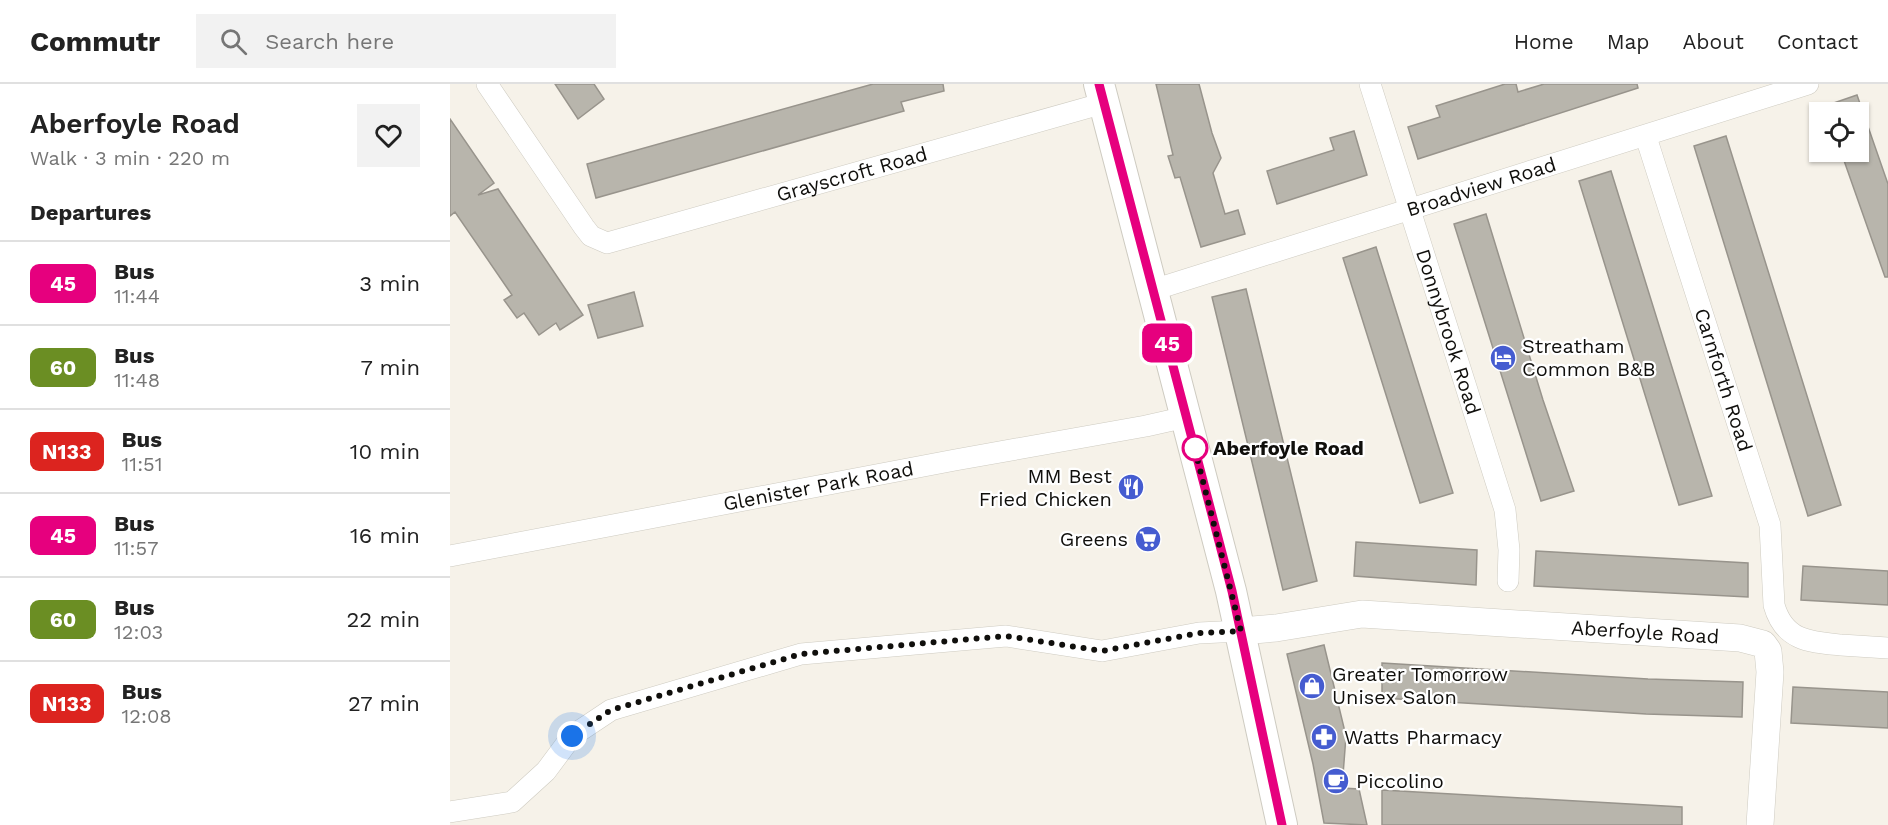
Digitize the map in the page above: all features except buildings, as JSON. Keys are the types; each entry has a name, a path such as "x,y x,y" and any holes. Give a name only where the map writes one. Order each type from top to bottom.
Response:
{"main road":[{"path":"1102,93 1241,631 1282,825"}],"street":[{"name":"Grayscroft Road","path":"487,84 584,227 599,241 607,243 617,242 1102,93"},
{"name":"Donnybrook Road","path":"1370,84 1505,510 1509,550 1508,581"},
{"name":"Broadview Road","path":"1153,290 1808,84"},
{"name":"Carnforth Road","path":"1646,136 1770,525 1774,605 1778,617 1784,626 1809,642 1888,648"},
{"name":"Glenister Park Road","path":"450,556 1186,417"},
{"name":"Aberfoyle Road","path":"1241,631 1276,628 1362,614 1740,638 1763,644 1768,651 1770,672 1760,825"},
{"path":"450,812 512,802 546,771 572,736 611,710 801,654 1006,636 1102,651 1199,633 1241,631"}],"bus line":[{"name":"45","path":"1099,84 1232,591 1282,825"}],"place":[{"name":"Streatham Common B&B","path":"1503,358"},
{"name":"Aberfoyle Road","path":"1195,448"},
{"name":"MM Best Fried Chicken","path":"1131,487"},
{"name":"Greens","path":"1148,539"},
{"name":"Greater Tomorrow Unisex Salon","path":"1312,686"},
{"name":"Watts Pharmacy","path":"1324,737"},
{"name":"Piccolino","path":"1336,781"}],"route":[{"path":"572,736 611,710 801,654 1006,636 1045,644 1102,651 1199,633 1241,631 1192,438 1195,448"}]}
